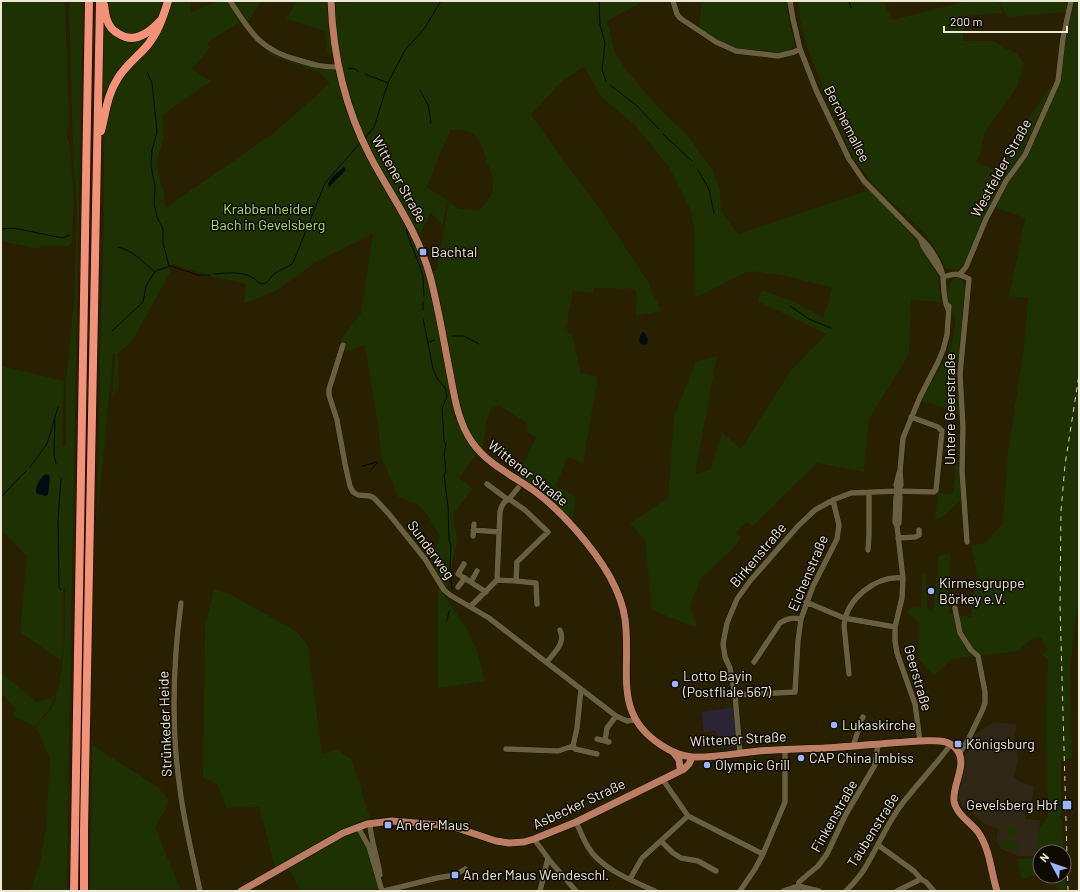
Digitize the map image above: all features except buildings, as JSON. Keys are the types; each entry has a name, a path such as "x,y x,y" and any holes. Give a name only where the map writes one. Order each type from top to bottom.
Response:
{"highway":[{"path":"74,891 89,1"},
{"path":"84,891 100,1"},
{"path":"104,1 107,22 115,32 126,38 141,36 162,19"},
{"path":"97,147 104,111 113,86 124,70 157,32 168,1"}],"main road":[{"name":"Wittener Straße","path":"331,1 333,35 338,67 344,91 361,137 371,158 403,210 423,252 436,300 455,397 466,433 486,458 539,495 564,517 610,577 618,593 626,628 628,705 641,729 651,738 673,752 689,756 938,740 951,744"},
{"path":"951,744 955,747 959,754 961,763 954,801 960,812 981,837 986,848 997,891"},
{"path":"673,752 679,760 680,770"},
{"path":"680,770 689,756"},
{"name":"Asbecker Straße","path":"241,891 254,887 343,833 370,823 392,821 451,826 496,841 524,842 576,822 664,780 680,770"}],"street":[{"path":"230,1 253,35 266,47 287,58 312,65 321,67 338,67"},
{"path":"673,1 677,14 680,18 725,47 736,51 778,56 794,52 800,48"},
{"name":"Berchemallee","path":"790,1 792,19 800,48 816,90 849,159 864,181 920,238 923,246 943,277"},
{"name":"Westfelder Straße","path":"960,274 966,267 986,219 1006,181 1025,155 1058,81 1063,38 1071,1"},
{"path":"943,277 952,274 960,274"},
{"name":"Untere Geerstraße","path":"960,274 968,279 960,374 963,427 962,471 967,542"},
{"name":"Geerstraße","path":"920,741 915,704 895,646 896,628 902,598 903,578 897,526 899,523 900,497 898,491 901,485 900,471 903,438 920,397 938,362 947,335 947,288 943,277"},
{"name":"Sunderweg","path":"343,345 329,389 329,394 335,409 350,486 353,492 358,496 370,496 374,498 412,543 444,590 450,595 489,618 616,716 627,721 635,720"},
{"name":"Birkenstraße","path":"740,753 735,695 730,668 725,657 723,644 727,623 737,599 750,581 798,526 815,510 833,500 851,493 898,491 932,493 936,490 942,431 938,427 911,418"},
{"path":"487,484 525,510 548,532 517,562 516,581"},
{"path":"471,606 497,580 500,512 508,499 518,488"},
{"path":"868,550 869,492"},
{"name":"Eichenstraße","path":"735,695 795,692 801,619 813,586 837,538 839,525 833,500"},
{"path":"474,524 473,533 499,532"},
{"path":"898,538 916,536 919,534 919,530"},
{"path":"464,564 458,574 486,592"},
{"path":"471,582 477,571"},
{"path":"458,587 465,578"},
{"path":"849,674 844,637 844,618 854,600 870,587 886,579 903,578"},
{"path":"497,580 536,583 536,604"},
{"path":"806,602 844,618 896,628"},
{"name":"Strünkeder Heide","path":"181,603 176,644 174,724 176,755 180,790 200,891"},
{"path":"954,608 960,633 971,650 978,656 985,692 985,703 982,711 968,740 959,754"},
{"path":"754,662 780,622 794,617 801,619"},
{"path":"547,662 560,645 562,635 560,630"},
{"path":"573,746 577,728 581,689"},
{"path":"597,739 607,741 608,728 616,716"},
{"path":"853,746 858,731 858,726 863,717"},
{"name":"Finkenstraße","path":"798,889 799,882 818,866 827,854 846,814 875,765 878,744"},
{"name":"Taubenstraße","path":"846,891 865,868 902,804 951,744"},
{"path":"506,749 558,751 573,746"},
{"path":"573,746 575,749 597,754"},
{"path":"740,891 756,869 785,802 785,749"},
{"path":"664,780 688,816 763,854"},
{"path":"630,879 642,858 688,816"},
{"path":"576,822 588,848 603,864 655,891"},
{"path":"370,823 383,891"},
{"path":"358,827 369,847 383,891"},
{"path":"534,839 576,891"},
{"path":"662,841 673,853 681,858 698,861 716,871"},
{"path":"878,845 914,871 934,891"},
{"path":"540,891 548,858"},
{"path":"383,891 455,875 465,869"},
{"path":"897,891 921,879"},
{"path":"783,891 798,889 819,891"}],"shaded area":[{"path":"344,167 346,169 345,171 329,187 328,184 333,176"},
{"path":"642,332 645,333 648,339 647,344 643,345 640,343 639,339"},
{"path":"46,474 49,475 50,478 48,494 46,496 36,492 39,482"},
{"path":"734,707 736,747 721,748 716,731 704,732 701,712"},
{"path":"994,722 1017,724 1014,734 1018,759 1014,777 1021,782 1034,786 1032,800 1025,806 1025,819 1040,820 1038,844 1032,844 1032,856 1018,856 1001,849 996,841 998,829 987,825 963,807 958,798 965,757 975,734"}],"green space":[{"path":"1,1 65,1 69,122 67,139 69,142 74,197 72,243 69,246 42,246 38,249 1,241"},
{"path":"69,1 83,1 67,891 30,891 40,862 46,828 50,762 49,756 36,728 52,708 58,690 63,661 65,588 63,587 63,655 61,661 20,632 27,556 1,530 1,366 64,381 62,447 66,446 66,381 74,302 77,211 73,157"},
{"path":"106,1 164,1 157,19 149,29 144,33 131,36 114,29 106,9"},
{"name":"Krabbenheider Bach in Gevelsberg","path":"170,1 190,1 191,12 219,1 229,1 241,21 207,43 210,48 192,69 211,81 163,115 164,136 157,161 164,193 165,208 275,132 330,83 320,73 267,53 270,51 321,68 335,70 346,104 420,251 428,275 467,441 477,453 459,478 473,489 453,514 457,542 445,596 468,631 477,650 485,681 438,688 438,584 433,556 440,536 427,515 418,505 398,497 381,456 378,426 365,345 346,352 341,339 361,313 373,234 316,262 277,290 244,304 246,284 210,276 173,264 170,268 171,271 131,343 118,353 119,388 112,398 115,353 113,353 97,524 104,212 104,143 107,109 121,76 148,47"},
{"path":"232,1 261,1 246,25"},
{"path":"297,1 327,1 334,55 329,56 325,31 286,19"},
{"path":"333,1 645,1 607,21 615,53 627,71 663,112 687,135 712,169 720,190 721,211 738,234 869,190 920,244 937,274 941,302 911,300 909,354 869,419 864,472 817,463 753,526 746,522 736,533 741,538 729,553 701,578 690,605 697,628 652,610 645,540 630,523 668,498 674,417 696,361 717,356 695,474 711,469 722,432 741,449 790,372 826,334 758,301 761,290 793,301 823,318 832,288 834,288 786,276 755,271 744,273 695,298 694,230 691,211 669,167 635,125 601,97 584,67 562,81 531,115 601,211 647,280 661,311 636,316 637,296 635,289 593,288 593,293 573,291 566,328 567,333 572,334 581,373 598,376 583,464 568,456 556,486 576,497 572,519 570,520 517,477 536,438 527,432 527,423 498,405 491,409 487,421 482,451 473,439 462,415 432,275 437,269 449,202 459,209 480,210 493,193 492,176 480,142 474,134 463,130 451,130 427,187 447,200 443,225 431,213 419,236 383,175 360,129 345,85 339,60"},
{"path":"702,1 787,1 787,12 795,45 790,50 771,54 746,51 726,46 699,28"},
{"path":"798,1 883,1 892,20 967,1 998,1 1003,13 964,16 963,41 994,41 1007,51 1010,48 1024,63 1017,87 985,132 981,152 976,162 996,171 1022,127 1050,87 1055,91 1072,1 1079,1 1079,594 1070,668 1072,758 1061,760 1061,816 1059,816 1062,820 1064,844 1038,844 1039,828 1048,817 1046,717 1048,660 1042,655 1048,650 1043,643 1043,637 1032,639 1018,651 952,659 934,676 919,660 919,622 906,613 912,607 921,608 922,573 926,572 927,609 933,610 939,556 950,553 949,613 971,617 972,596 979,580 971,545 985,543 1003,523 1008,452 1025,341 1028,298 1009,297 1025,218 991,206 962,270 946,269 924,233 887,198 866,175 848,146 808,48 799,13"},
{"path":"999,1 1070,1 1067,12 1007,17"},
{"path":"103,19 125,40 157,27 109,89 103,103"},
{"path":"958,277 964,282 965,293 956,375 960,415 934,404 920,402 943,363 952,343 955,321 950,308 948,292 952,281"},
{"path":"959,465 962,499 944,516 935,521 938,493 953,494 955,467"},
{"path":"214,589 230,594 297,632 308,646 322,755 337,749 352,760 370,818 355,823 365,840 379,891 301,891 288,868 275,867 259,807 226,808 218,785 203,778 205,626"},
{"path":"1,673 37,702 55,696 49,709 35,726 17,718 13,714 16,710 1,693"},
{"path":"92,745 158,787 168,799 166,809 155,827 181,891 90,891"},
{"path":"1007,827 1017,829 1016,836 1005,834"},
{"path":"1003,839 1018,842 1017,851 1001,847"},
{"path":"1032,858 1032,876 1021,879 1017,859"},
{"path":"1054,884 1066,884 1066,891 1059,891"}],"waterway":[{"path":"364,139 374,127 388,83 405,50 424,29 441,1"},
{"path":"599,1 600,25 605,43 602,70 606,81"},
{"path":"849,1 851,8"},
{"path":"348,68 355,69 359,72"},
{"path":"147,72 152,83 157,132 152,150 151,166 155,187 154,204 157,217 163,229 163,243 169,266"},
{"path":"365,74 388,83"},
{"path":"610,85 636,105 659,129"},
{"path":"420,90 428,105 431,123"},
{"path":"663,134 692,161"},
{"path":"214,274 243,274 264,284 276,272 293,263 325,183 361,142"},
{"path":"697,169 709,189 714,213"},
{"path":"1,229 14,228 62,238 70,235"},
{"path":"407,228 406,230 423,276 424,296"},
{"path":"118,247 134,254 155,272"},
{"path":"112,331 143,302 146,286 154,273 158,270 171,266 198,275 210,275"},
{"path":"423,302 423,310"},
{"path":"790,306 809,319 831,328"},
{"path":"423,318 433,369 437,378 445,388 447,397 442,408 444,441 446,445 444,453 446,472 444,475 448,506 449,541 451,545 450,568 452,589"},
{"path":"452,336 464,336 479,344"},
{"path":"429,342 435,340"},
{"path":"30,467 47,444 58,407"},
{"path":"55,420 54,455 56,464"},
{"path":"362,466 377,462"},
{"path":"369,472 377,463"},
{"path":"1,497 26,471"},
{"path":"61,478 58,520 59,588 61,590"},
{"path":"447,621 449,611"}],"railway":[{"path":"1068,891 1060,606 1061,511 1065,465 1079,375"}],"place":[{"name":"Bachtal","path":"423,252"},
{"name":"Kirmesgruppe Börkey e.V.","path":"931,591"},
{"name":"Lotto Bayin (Postfliale 567)","path":"675,684"},
{"name":"Lukaskirche","path":"834,725"},
{"name":"Königsburg","path":"958,744"},
{"name":"CAP China Imbiss","path":"801,758"},
{"name":"Olympic Grill","path":"707,765"},
{"name":"Gevelsberg Hbf","path":"1067,805"},
{"name":"An der Maus","path":"388,825"},
{"name":"An der Maus Wendeschl.","path":"455,875"}]}
